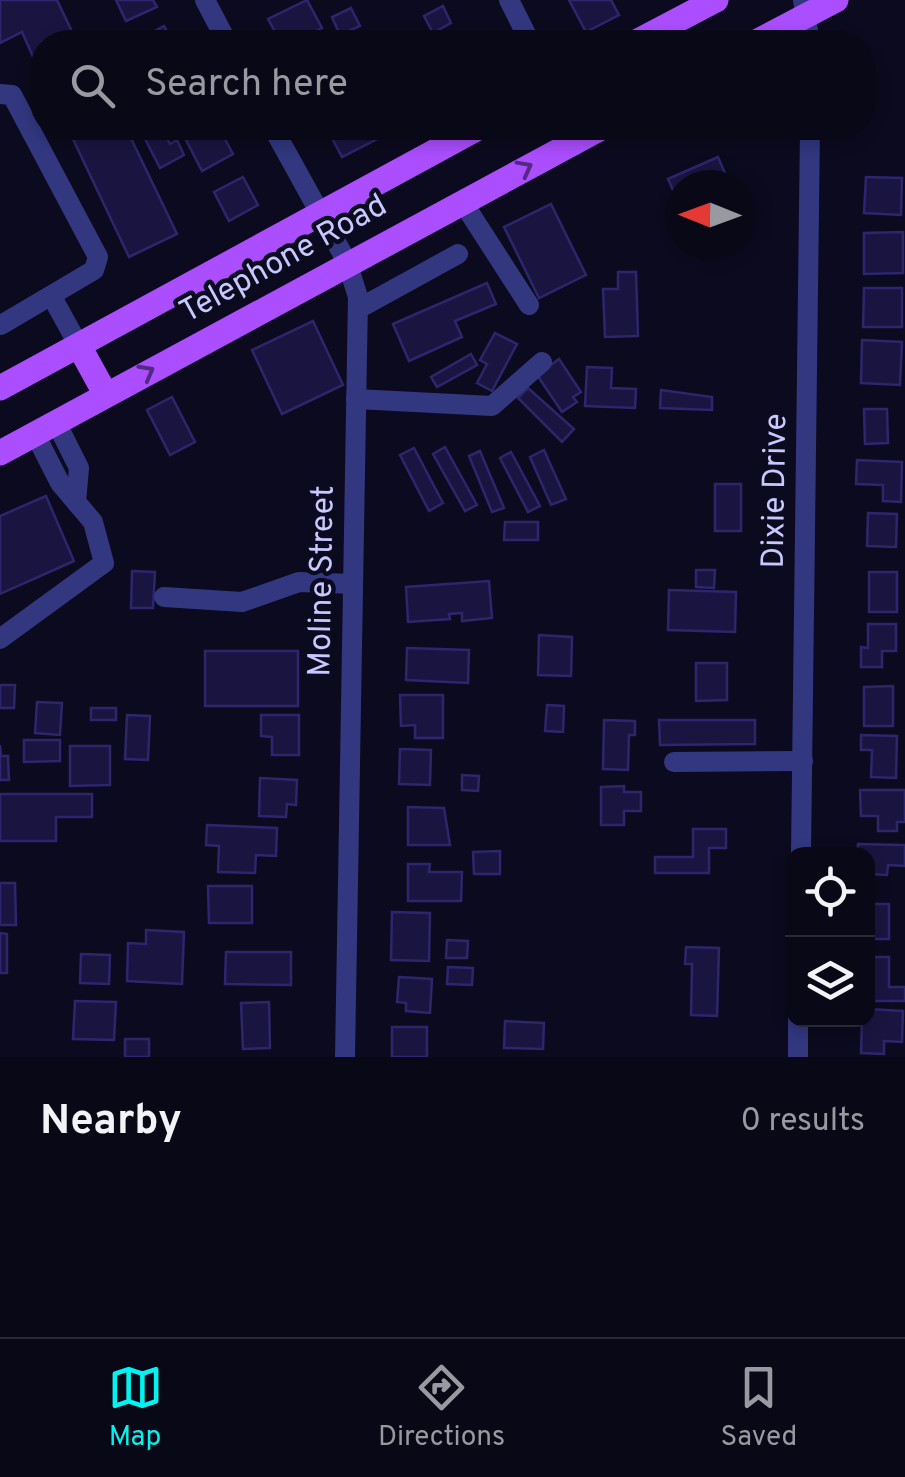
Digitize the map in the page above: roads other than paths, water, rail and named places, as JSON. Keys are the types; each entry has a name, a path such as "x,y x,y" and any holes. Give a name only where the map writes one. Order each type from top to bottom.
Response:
{"main road":[{"path":"659,30 716,0"},
{"path":"773,30 805,7 836,0"},
{"name":"Telephone Road","path":"0,388 456,140"},
{"name":"Telephone Road","path":"0,452 570,140"},
{"path":"79,346 106,395"}],"street":[{"path":"205,0 221,30"},
{"path":"508,0 524,30"},
{"path":"0,94 12,95 30,129"},
{"path":"0,325 94,270 98,257 36,140"},
{"name":"Moline Street","path":"279,140 346,262 358,309 346,1057"},
{"name":"Dixie Drive","path":"801,847 810,140"},
{"path":"462,202 529,305"},
{"path":"358,309 458,254"},
{"path":"52,297 79,346"},
{"path":"356,400 492,406 542,362"},
{"path":"0,640 104,563 93,522 60,483 45,428"},
{"path":"164,597 242,602 298,582 353,584"},
{"path":"674,762 803,761"},
{"path":"798,1027 798,1057"}]}
